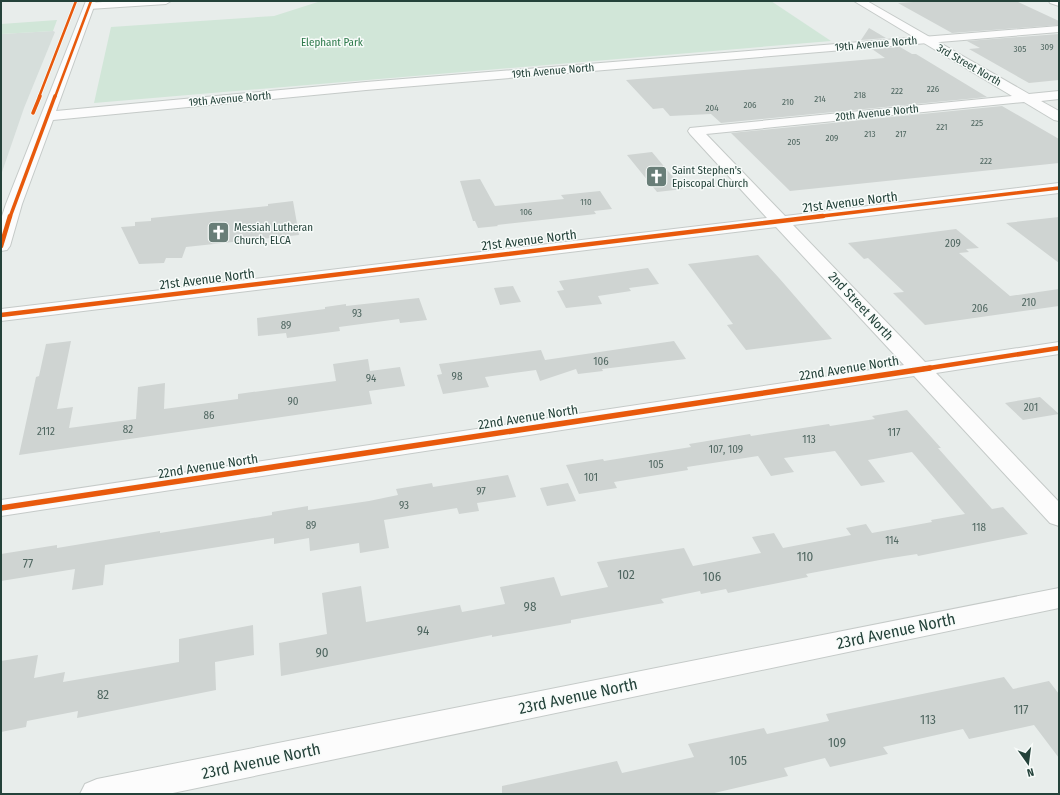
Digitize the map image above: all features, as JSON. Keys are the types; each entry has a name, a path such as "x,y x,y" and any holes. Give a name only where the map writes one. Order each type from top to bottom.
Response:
{"street":[{"path":"1,246 14,204 90,4 166,1"},
{"name":"3rd Street North","path":"859,1 1059,117"},
{"path":"1054,1 1059,3"},
{"name":"19th Avenue North","path":"47,116 366,86 1059,29"},
{"name":"20th Avenue North","path":"695,131 1059,95"},
{"name":"2nd Street North","path":"695,131 1059,517"},
{"name":"21st Avenue North","path":"1,315 1059,188"},
{"name":"22nd Avenue North","path":"1,508 1059,348"},
{"name":"23rd Avenue North","path":"97,794 1059,598"}],"shaded area":[{"path":"55,32 24,108 1,175 1,34"}],"green space":[{"name":"Elephant Park","path":"321,1 771,1 831,41 94,103 111,27 274,16"},
{"path":"57,20 53,31 1,34 1,24"}],"building":[{"path":"928,1 1016,1 1059,21 1059,25 952,33 898,3"},
{"path":"869,28 886,38 861,40"},
{"path":"1059,34 1059,80 1029,83 969,49 980,48 967,41"},
{"path":"900,47 912,54 916,54 987,97 721,123 711,114 670,116 663,108 653,109 626,80 885,58 872,49"},
{"path":"1002,106 1059,139 1059,163 790,191 731,133"},
{"path":"652,152 683,189 657,192 627,155"},
{"path":"480,179 495,206 564,199 561,195 600,191 612,209 594,211 596,214 478,228 475,221 473,221 460,181"},
{"name":"Messiah Lutheran Church, ELCA","path":"293,201 299,235 186,247 182,258 166,258 164,263 139,264 121,227 135,226 135,222 151,221 151,218 268,206 268,204"},
{"path":"1059,217 1059,263 1006,223"},
{"path":"956,229 979,248 966,249 969,252 959,253 1010,296 1059,289 1059,306 925,325 893,293 904,292 868,258 864,259 848,243"},
{"path":"758,255 832,339 746,350 727,325 733,324 688,264"},
{"path":"648,268 659,284 629,288 631,291 598,296 602,304 566,308 557,291 564,290 559,281"},
{"path":"513,286 521,302 500,305 494,288"},
{"path":"419,298 427,320 400,323 399,319 339,327 340,331 287,338 286,333 258,336 257,318 325,309 325,307 346,304 346,306"},
{"path":"71,341 57,409 73,407 69,428 136,419 138,387 165,383 164,409 238,399 238,394 336,381 333,364 368,359 370,371 400,367 405,386 369,391 372,404 19,455 36,377 39,376 46,344"},
{"path":"674,341 686,359 602,369 603,371 578,374 576,369 540,381 536,370 485,377 489,387 443,394 437,375 442,374 439,364 541,350 545,360"},
{"path":"1040,397 1059,414 1023,420 1005,403"},
{"path":"907,410 941,448 938,448 992,509 1003,507 1028,534 918,556 917,554 885,559 806,574 808,577 728,593 726,589 701,594 700,591 661,599 664,603 571,620 571,623 492,637 492,635 281,676 279,643 327,634 322,593 361,586 366,622 460,605 462,612 505,604 500,587 554,577 561,596 608,587 597,562 684,548 693,566 761,553 752,537 774,533 783,548 851,535 846,528 866,524 872,533 932,522 931,520 965,514 912,452 868,460 885,482 861,486 835,451 784,458 794,472 771,476 758,456 687,467 688,470 614,482 617,488 579,494 566,465 603,459 604,461 691,447 689,444 750,434 751,436 829,424 830,426 875,419 872,416"},
{"path":"508,475 516,497 477,503 479,511 459,514 457,508 384,520 389,548 360,553 359,543 310,551 309,538 274,544 274,538 105,565 103,585 72,590 75,569 1,581 1,554 57,545 57,548 160,531 160,533 272,515 272,512 308,506 308,510 369,501 398,495 396,489 432,483 433,487"},
{"path":"568,483 576,501 547,506 540,488"},
{"path":"253,625 254,655 215,662 216,690 77,718 78,711 27,721 26,727 1,732 1,661 38,655 34,678 65,672 63,682 179,662 179,639"},
{"path":"1004,677 1013,689 1049,681 1059,694 1059,758 1034,725 969,739 963,729 883,747 888,754 830,767 825,758 784,768 788,776 710,794 502,794 502,786 617,761 622,773 694,757 688,744 764,728 767,734 829,721 826,714"}],"cycle path":[{"path":"33,113 76,1"},
{"path":"1,246 14,204 91,1"},
{"path":"1,315 1059,188"},
{"path":"1,508 1059,348"}],"place":[{"name":"Saint Stephen's Episcopal Church","path":"656,176"},
{"name":"Messiah Lutheran Church, ELCA","path":"218,233"}]}
